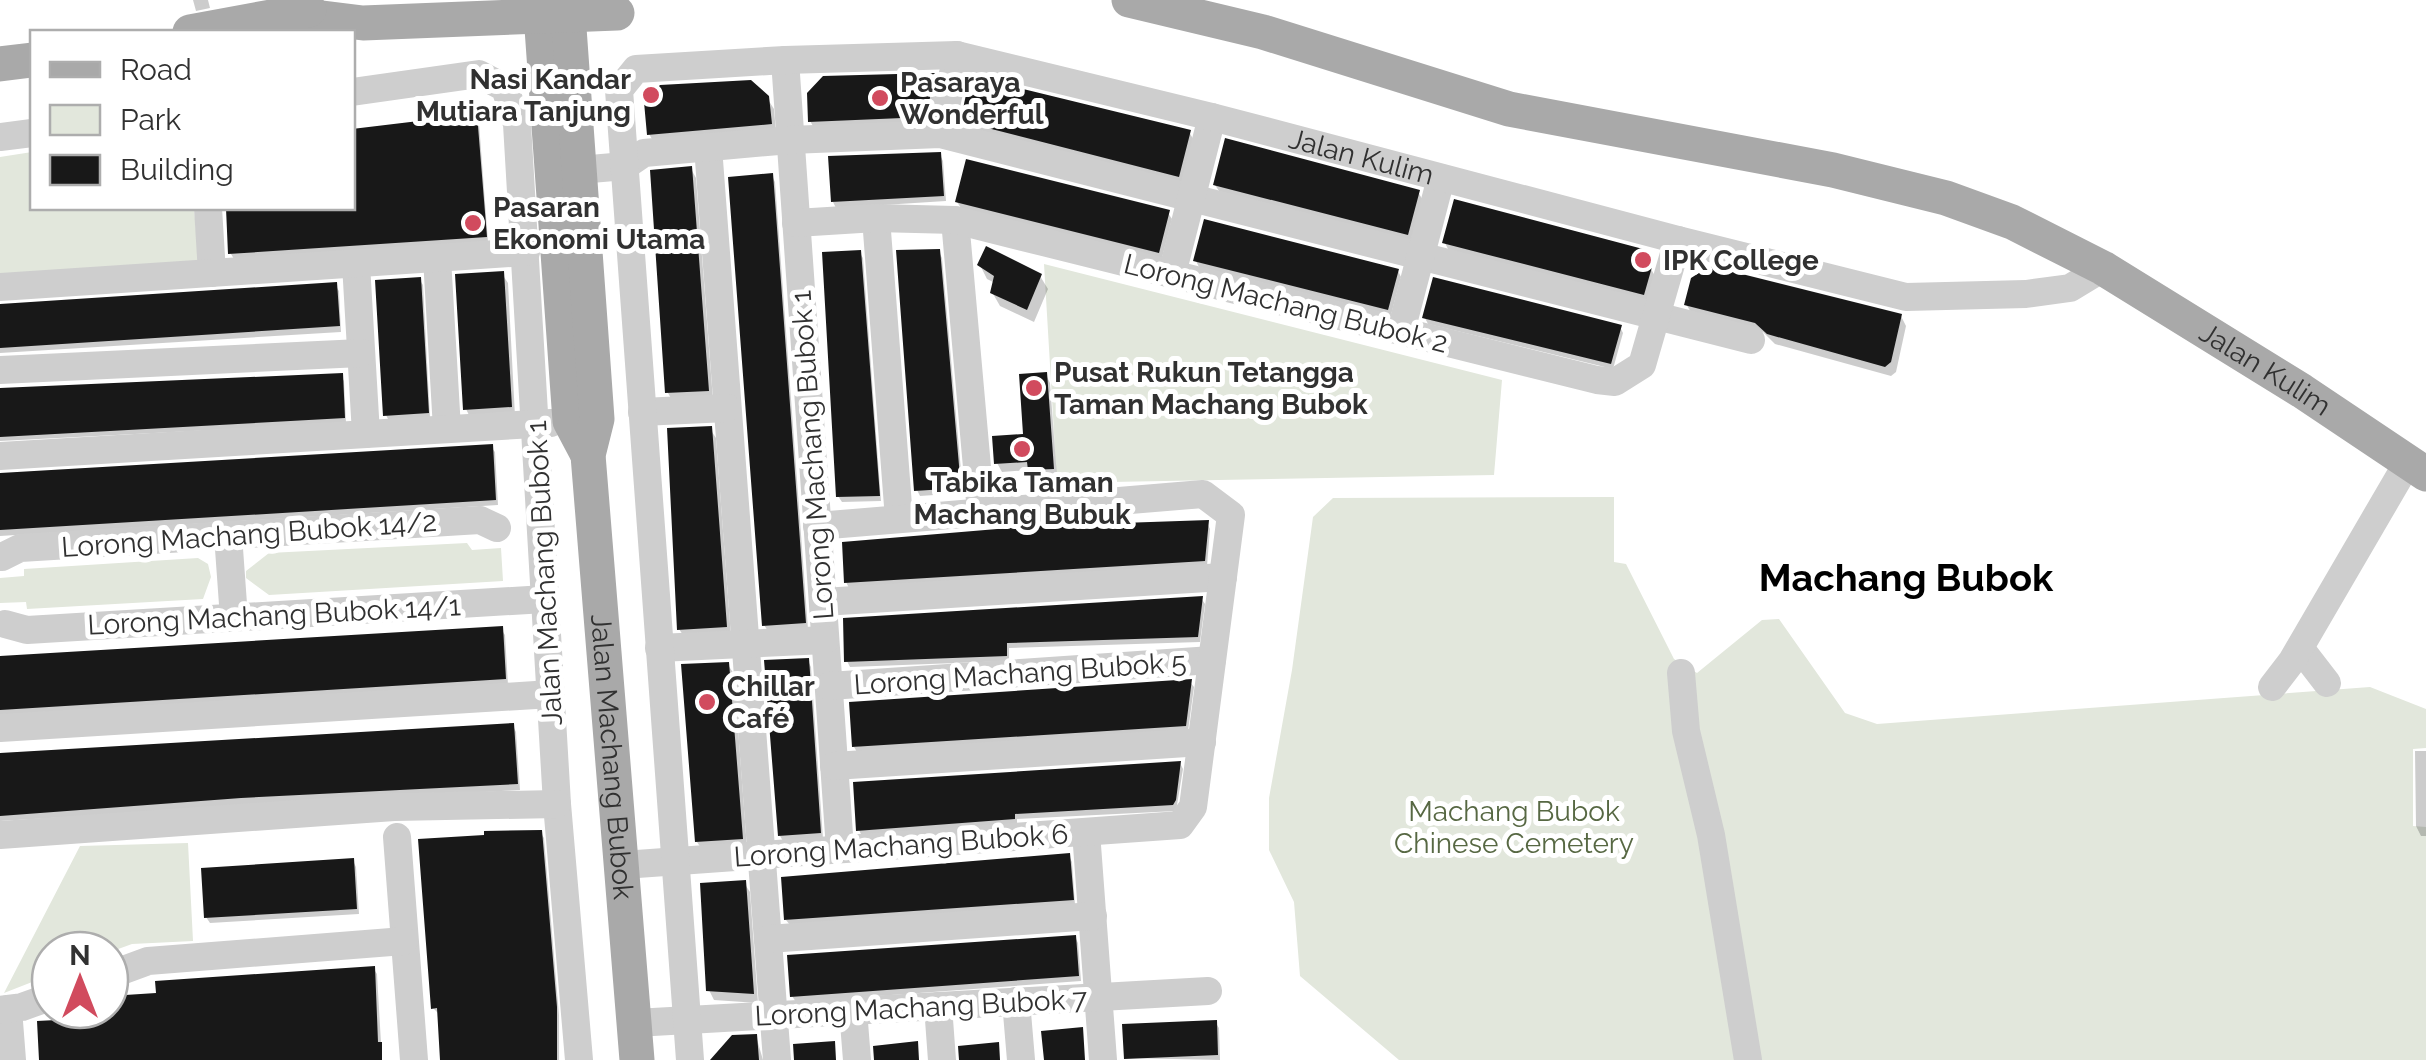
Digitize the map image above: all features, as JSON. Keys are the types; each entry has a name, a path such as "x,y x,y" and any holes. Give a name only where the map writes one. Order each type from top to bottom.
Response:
{"main road":[{"path":"201,30 364,0"},
{"name":"Jalan Kulim","path":"1130,0 1262,32 1509,109 1911,187 2012,222 2103,268 2302,391 2417,468"},
{"path":"289,14 363,23 475,19 554,8 626,7"},
{"path":"475,19 498,26 531,50 559,83 597,32 626,7"},
{"name":"Jalan Machang Bubok","path":"554,8 637,1060"},
{"name":"Jalan Machang Bubok","path":"559,83 579,170 584,420"}],"street":[{"name":"Jalan Kulim","path":"624,166 619,90 636,70 785,60 957,55 1906,297 2026,294 2070,288 2103,268"},
{"path":"940,134 957,55"},
{"name":"Lorong Machang Bubok 1","path":"785,60 840,849"},
{"name":"Jalan Machang Bubok 1","path":"355,92 479,74 505,88 517,124 558,804 579,1060"},
{"path":"1172,274 1212,117"},
{"path":"0,137 30,133"},
{"path":"579,170 624,166 644,152 790,140 940,134 1751,340"},
{"path":"708,146 777,1060"},
{"path":"624,166 690,1060"},
{"path":"1401,331 1441,178"},
{"path":"208,210 212,272"},
{"path":"876,218 899,520"},
{"name":"Lorong Machang Bubok 2","path":"796,224 876,218 955,220 1616,382 1642,365 1678,240"},
{"path":"955,220 981,512"},
{"path":"0,287 526,252"},
{"path":"437,258 447,429"},
{"path":"356,264 366,434"},
{"path":"0,370 361,353"},
{"path":"642,412 728,408"},
{"path":"0,456 584,420"},
{"path":"2272,687 2417,468"},
{"path":"818,526 1203,494 1231,516 1202,742 834,766"},
{"name":"Lorong Machang Bubok 14/2","path":"2,557 20,548 480,520 497,528"},
{"path":"228,535 234,618"},
{"path":"823,602 1223,577"},
{"name":"Lorong Machang Bubok 14/1","path":"4,624 27,630 545,599"},
{"path":"659,648 825,640"},
{"path":"2300,648 2328,683"},
{"name":"Lorong Machang Bubok 5","path":"829,686 1212,660"},
{"path":"1681,673 1686,730 1711,835 1748,1060"},
{"path":"0,728 551,694"},
{"name":"Lorong Machang Bubok 6","path":"623,865 1180,825 1193,807 1202,742"},
{"path":"0,835 394,808 558,804"},
{"path":"1086,832 1103,1060"},
{"path":"397,838 414,1060"},
{"path":"768,939 1092,916"},
{"path":"130,968 148,961 404,941"},
{"name":"Lorong Machang Bubok 7","path":"634,1022 1208,991"},
{"path":"1016,1002 1021,1060"},
{"path":"12,1060 4,1010 30,1003"},
{"path":"938,1006 942,1060"},
{"path":"854,1010 858,1060"}],"green space":[{"path":"30,152 30,210 194,210 199,264 0,278 0,157"},
{"path":"1044,264 1502,380 1494,475 1057,483"},
{"name":"Machang Bubok Chinese Cemetery","path":"1614,497 1614,562 1626,564 1674,659 1697,673 1762,620 1779,619 1845,713 1877,724 2370,687 2426,709 2426,748 2413,749 2413,826 2426,827 2426,1060 1399,1060 1300,976 1294,902 1269,850 1269,798 1313,517 1333,498"},
{"path":"467,543 472,550 501,548 503,581 269,595 246,578 246,571 269,553"},
{"path":"198,558 208,564 211,577 203,599 27,609 26,602 0,603 0,578 24,576 24,569"},
{"path":"188,843 193,941 130,945 130,930 37,930 80,846"},
{"path":"30,943 30,983 4,993"}],"building":[{"path":"935,73 926,117 808,122 807,93 823,76"},
{"path":"970,76 1191,130 1179,177 964,122 961,118"},
{"path":"751,80 769,96 772,124 647,135 644,102 660,85"},
{"path":"477,114 487,237 228,254 226,210 355,210 355,129"},
{"path":"1225,138 1420,190 1408,235 1213,185"},
{"path":"941,152 944,196 831,202 828,156"},
{"path":"966,159 1170,210 1159,253 955,202"},
{"path":"692,166 709,391 665,393 650,170"},
{"path":"773,173 806,623 762,626 728,177"},
{"path":"1454,199 1643,249 1652,267 1644,295 1442,243"},
{"path":"1204,219 1399,269 1388,310 1193,261"},
{"path":"986,246 1042,274 1027,310 990,293 994,276 977,265"},
{"path":"940,249 961,488 914,491 896,250"},
{"path":"861,250 880,496 836,497 822,252"},
{"path":"1710,266 1902,314 1891,362 1885,367 1767,334 1755,323 1684,305 1691,278"},
{"path":"504,271 512,407 463,410 455,274"},
{"path":"421,277 429,413 383,416 375,280"},
{"path":"1433,277 1622,325 1611,364 1422,318"},
{"path":"337,282 340,326 0,348 0,304"},
{"path":"1047,372 1054,469 1028,470 1027,462 994,464 992,436 1023,434 1019,374"},
{"path":"343,373 345,418 0,437 0,388"},
{"path":"712,426 727,627 677,630 667,428"},
{"path":"493,444 496,500 0,530 0,473"},
{"path":"1209,520 1205,561 844,583 842,542 1034,526"},
{"path":"1203,596 1198,637 1007,643 1007,656 844,662 843,618"},
{"path":"503,626 506,679 0,710 0,656"},
{"path":"809,658 821,833 778,836 764,660"},
{"path":"729,662 743,839 695,842 681,664"},
{"path":"1192,679 1186,726 852,747 849,702"},
{"path":"514,723 518,784 241,798 0,816 0,753"},
{"path":"1181,761 1173,805 1015,814 1015,819 856,831 853,782"},
{"path":"542,830 557,1007 557,1060 440,1060 437,1008 431,1009 418,839 484,835 484,831"},
{"path":"1070,853 1074,900 784,920 781,877"},
{"path":"354,858 357,909 204,918 201,868"},
{"path":"746,880 754,994 706,991 700,883"},
{"path":"1076,935 1079,976 790,997 787,955"},
{"path":"375,966 382,1060 39,1060 37,1030 130,1030 130,995 156,993 155,981"},
{"path":"1217,1020 1218,1055 1124,1059 1122,1024"},
{"path":"1083,1027 1085,1060 1044,1060 1041,1031"},
{"path":"757,1034 759,1060 710,1060 732,1035"},
{"path":"835,1041 836,1060 794,1060 793,1044"},
{"path":"918,1041 919,1060 874,1060 873,1046"},
{"path":"999,1042 1000,1060 959,1060 958,1046"}],"place":[{"name":"Nasi Kandar Mutiara Tanjung","path":"651,95"},
{"name":"Pasaraya Wonderful","path":"880,98"},
{"name":"Pasaran Ekonomi Utama","path":"473,223"},
{"name":"IPK College","path":"1643,260"},
{"name":"Pusat Rukun Tetangga Taman Machang Bubok","path":"1034,388"},
{"name":"Tabika Taman Machang Bubuk","path":"1022,449"},
{"name":"Chillar Café","path":"707,702"}],"district":[{"name":"Machang Bubok","path":"1906,578"}]}
